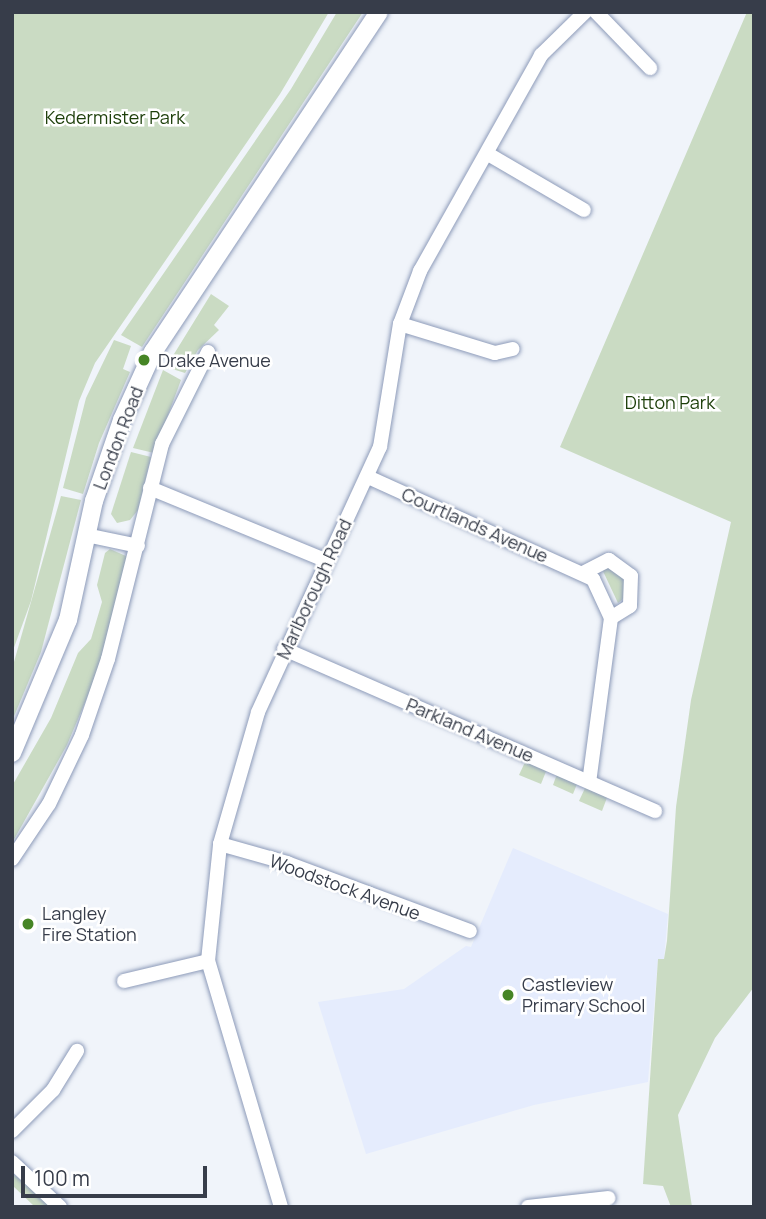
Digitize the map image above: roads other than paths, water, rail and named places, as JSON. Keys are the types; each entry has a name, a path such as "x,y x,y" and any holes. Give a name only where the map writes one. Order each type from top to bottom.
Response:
{"main road":[{"name":"London Road","path":"12,753 68,620 86,535 122,420 153,352 379,12"}],"street":[{"name":"Marlborough Road","path":"281,1207 208,961 220,844 250,735 284,649 380,447 400,324 420,271 488,154 541,55 585,12"},
{"path":"596,12 650,68"},
{"path":"488,154 583,210"},
{"path":"400,324 495,353 513,349"},
{"path":"12,859 49,804 82,735 138,546 162,444 208,352"},
{"name":"Courtlands Avenue","path":"368,477 583,573 606,599 611,618"},
{"path":"150,488 327,561"},
{"path":"86,535 138,546"},
{"path":"583,573 609,560 631,576 630,606 611,618 589,782"},
{"name":"Parkland Avenue","path":"284,649 655,811"},
{"name":"Woodstock Avenue","path":"220,844 287,863 470,931"},
{"path":"124,981 208,961"},
{"path":"12,1131 53,1090 77,1051"},
{"path":"12,1162 60,1207"},
{"path":"528,1207 608,1198"}],"place":[{"name":"Drake Avenue","path":"144,360"},
{"name":"Langley Fire Station","path":"28,924"},
{"name":"Castleview Primary School","path":"508,995"}],"park label":[{"name":"Kedermister Park","path":"115,117"},
{"name":"Ditton Park","path":"670,402"}]}
